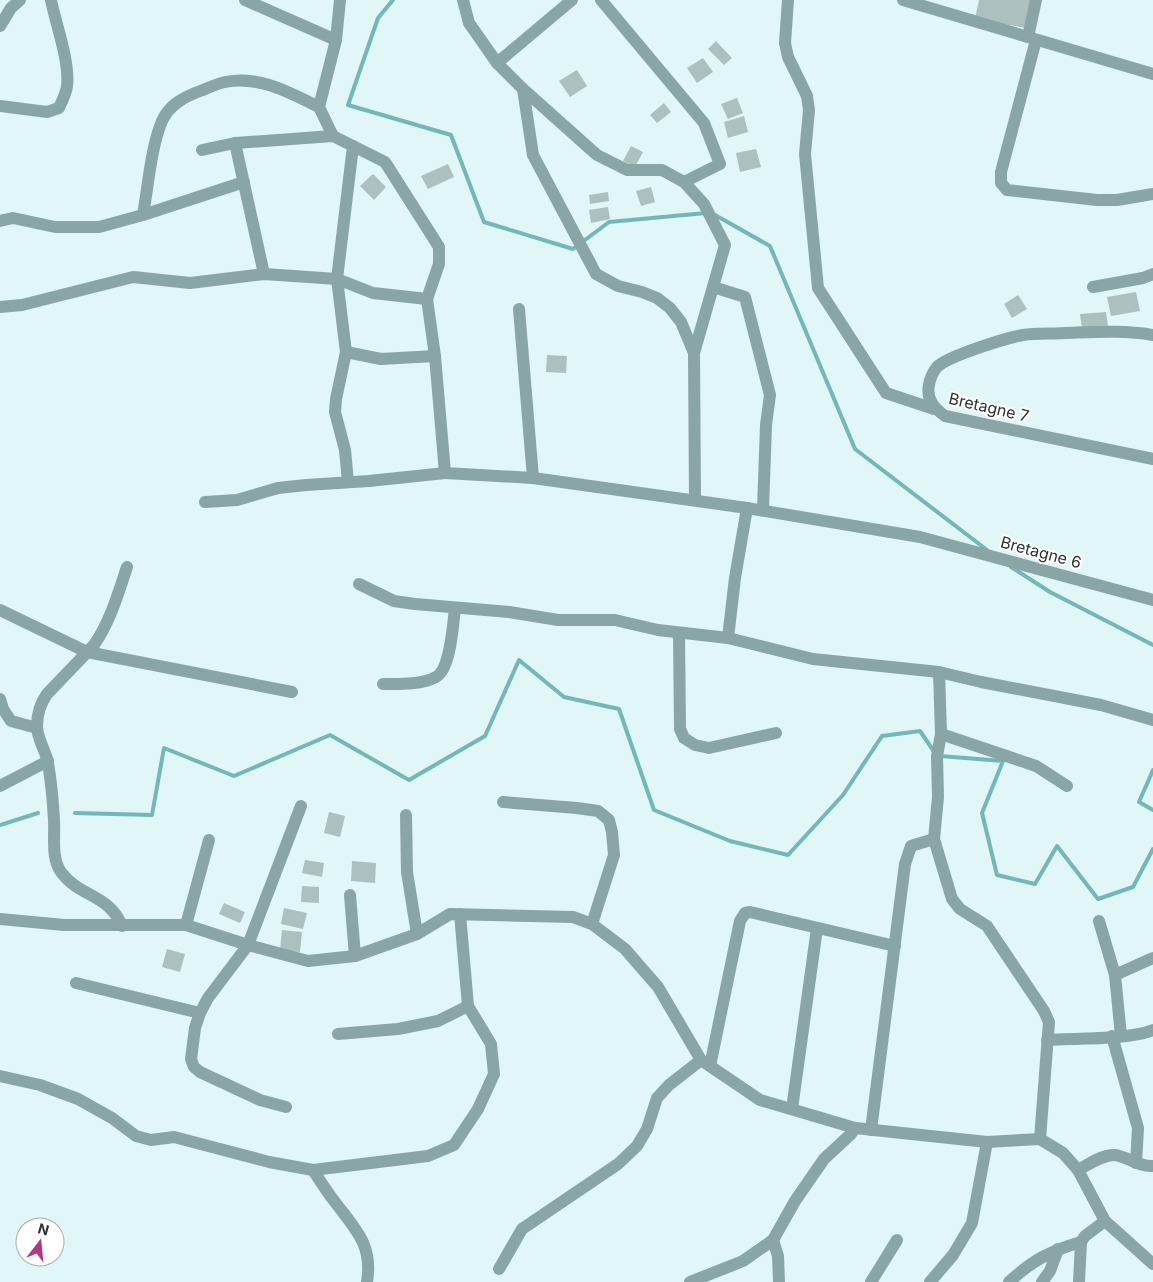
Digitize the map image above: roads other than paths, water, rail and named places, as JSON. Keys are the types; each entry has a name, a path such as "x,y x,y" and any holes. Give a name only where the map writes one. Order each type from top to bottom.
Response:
{"street":[{"path":"0,26 11,8 20,0"},
{"path":"0,106 47,112 59,108 67,86 65,56 51,0"},
{"path":"245,0 336,40"},
{"path":"333,136 320,107 336,40 340,0"},
{"path":"463,0 469,23 496,63 597,156 627,170 662,170 684,182 704,204 725,245 694,353 695,500"},
{"path":"496,63 572,0"},
{"path":"601,0 704,123 720,164 684,182"},
{"path":"788,0 785,43 788,57 807,96 809,110 805,154 818,288 886,394 934,408"},
{"path":"903,0 1153,74"},
{"path":"1036,0 1032,38 1001,172 1001,183 1007,190 1098,200 1117,200 1153,194"},
{"path":"143,215 156,139 162,120 172,106 193,94 225,82 248,80 268,84 320,107"},
{"path":"524,89 533,155 596,274 618,286 657,298 670,308 681,322 694,353"},
{"path":"202,150 235,143 333,136 384,162 439,247 439,264 427,299 435,356 445,473"},
{"path":"235,143 264,274"},
{"path":"348,482 345,450 335,412 346,352 337,279 353,146"},
{"path":"0,221 13,218 55,227 90,228 120,223 244,182"},
{"path":"0,307 22,305 134,277 190,283 264,274 337,279 373,293 427,299"},
{"path":"1093,287 1144,278 1153,274"},
{"path":"713,287 745,297 770,395 766,425 763,509"},
{"path":"519,309 533,478"},
{"name":"Bretagne 7","path":"1153,335 1121,331 1023,335 948,359 937,368 931,377 929,387 930,398 934,408 945,416 1153,459"},
{"path":"346,352 381,359 435,356"},
{"name":"Bretagne 6","path":"205,502 237,500 278,488 306,484 445,473 533,478 763,509 920,538 1153,600"},
{"path":"728,638 735,578 747,508"},
{"path":"122,926 117,914 111,908 72,884 60,870 56,861 48,761 37,728 38,712 47,694 94,645 106,626 127,567"},
{"path":"359,584 394,600 455,608 509,612 558,620 615,620 658,630 728,638 813,659 939,672 1101,706 1153,720"},
{"path":"383,684 424,680 436,677 442,672 452,635 455,608"},
{"path":"0,610 87,652 292,692"},
{"path":"679,633 680,729 684,738 696,745 709,748 776,733"},
{"path":"939,672 941,734 937,756 938,797 934,838 952,899 960,909 987,926 1044,1011 1048,1022 1040,1139"},
{"path":"0,699 3,710 11,721 37,728"},
{"path":"941,734 1036,766 1067,786"},
{"path":"0,786 48,761"},
{"path":"503,802 598,811 608,820 612,832 614,855 592,924"},
{"path":"286,1107 260,1100 200,1072 194,1067 191,1059 200,1013 208,998 248,945 301,806"},
{"path":"406,815 407,872 417,934"},
{"path":"872,1130 905,864 911,846 934,838"},
{"path":"186,925 209,840"},
{"path":"350,895 355,956"},
{"path":"499,1269 522,1230 618,1164 637,1146 647,1129 656,1098 669,1085 705,1064 742,916 750,912 895,946"},
{"path":"0,919 64,925 186,925 248,945 308,961 355,956 417,934 450,914 573,918 592,924 625,949 658,987 705,1064 760,1100 855,1128 987,1142 1040,1139 1063,1153 1078,1170 1105,1220 1153,1264"},
{"path":"0,1076 40,1085 78,1099 112,1118 136,1136 151,1140 174,1137 254,1159 313,1170 428,1156 454,1145 478,1109 494,1074 491,1044 468,1006 460,914"},
{"path":"1099,921 1115,975 1117,1036 1138,1128 1136,1163"},
{"path":"792,1109 817,928"},
{"path":"1115,975 1153,958"},
{"path":"76,983 200,1013"},
{"path":"338,1034 398,1029 430,1023 468,1006"},
{"path":"1047,1040 1150,1035"},
{"path":"690,1282 743,1261 773,1240 795,1201 824,1159 855,1128"},
{"path":"930,1282 953,1255 972,1223 987,1142"},
{"path":"1078,1170 1104,1157 1114,1155 1136,1163 1153,1166"},
{"path":"313,1170 333,1201 353,1224 365,1245 370,1266 367,1282"},
{"path":"1079,1282 1081,1242 1085,1236 1105,1220"},
{"path":"773,1240 778,1256 779,1282"},
{"path":"871,1282 897,1240"},
{"path":"1009,1282 1027,1266 1058,1249 1081,1242"},
{"path":"1042,1282 1050,1271 1058,1249"}],"waterway":[{"path":"393,0 378,18 348,105 451,135 484,222 573,249 609,222 706,213"},
{"path":"715,215 770,246 855,449 987,550"},
{"path":"1011,567 1050,592 1153,645"},
{"path":"75,813 152,815 164,748 234,776 330,735 409,780 485,736 519,660 564,697 619,709 654,810 730,841 788,855 843,795 882,736 920,731 935,753"},
{"path":"940,756 1003,761 982,813 997,875 1035,884 1057,846 1098,899 1133,887 1153,849"},
{"path":"1153,770 1139,802 1153,810"},
{"path":"0,825 38,813"}]}
